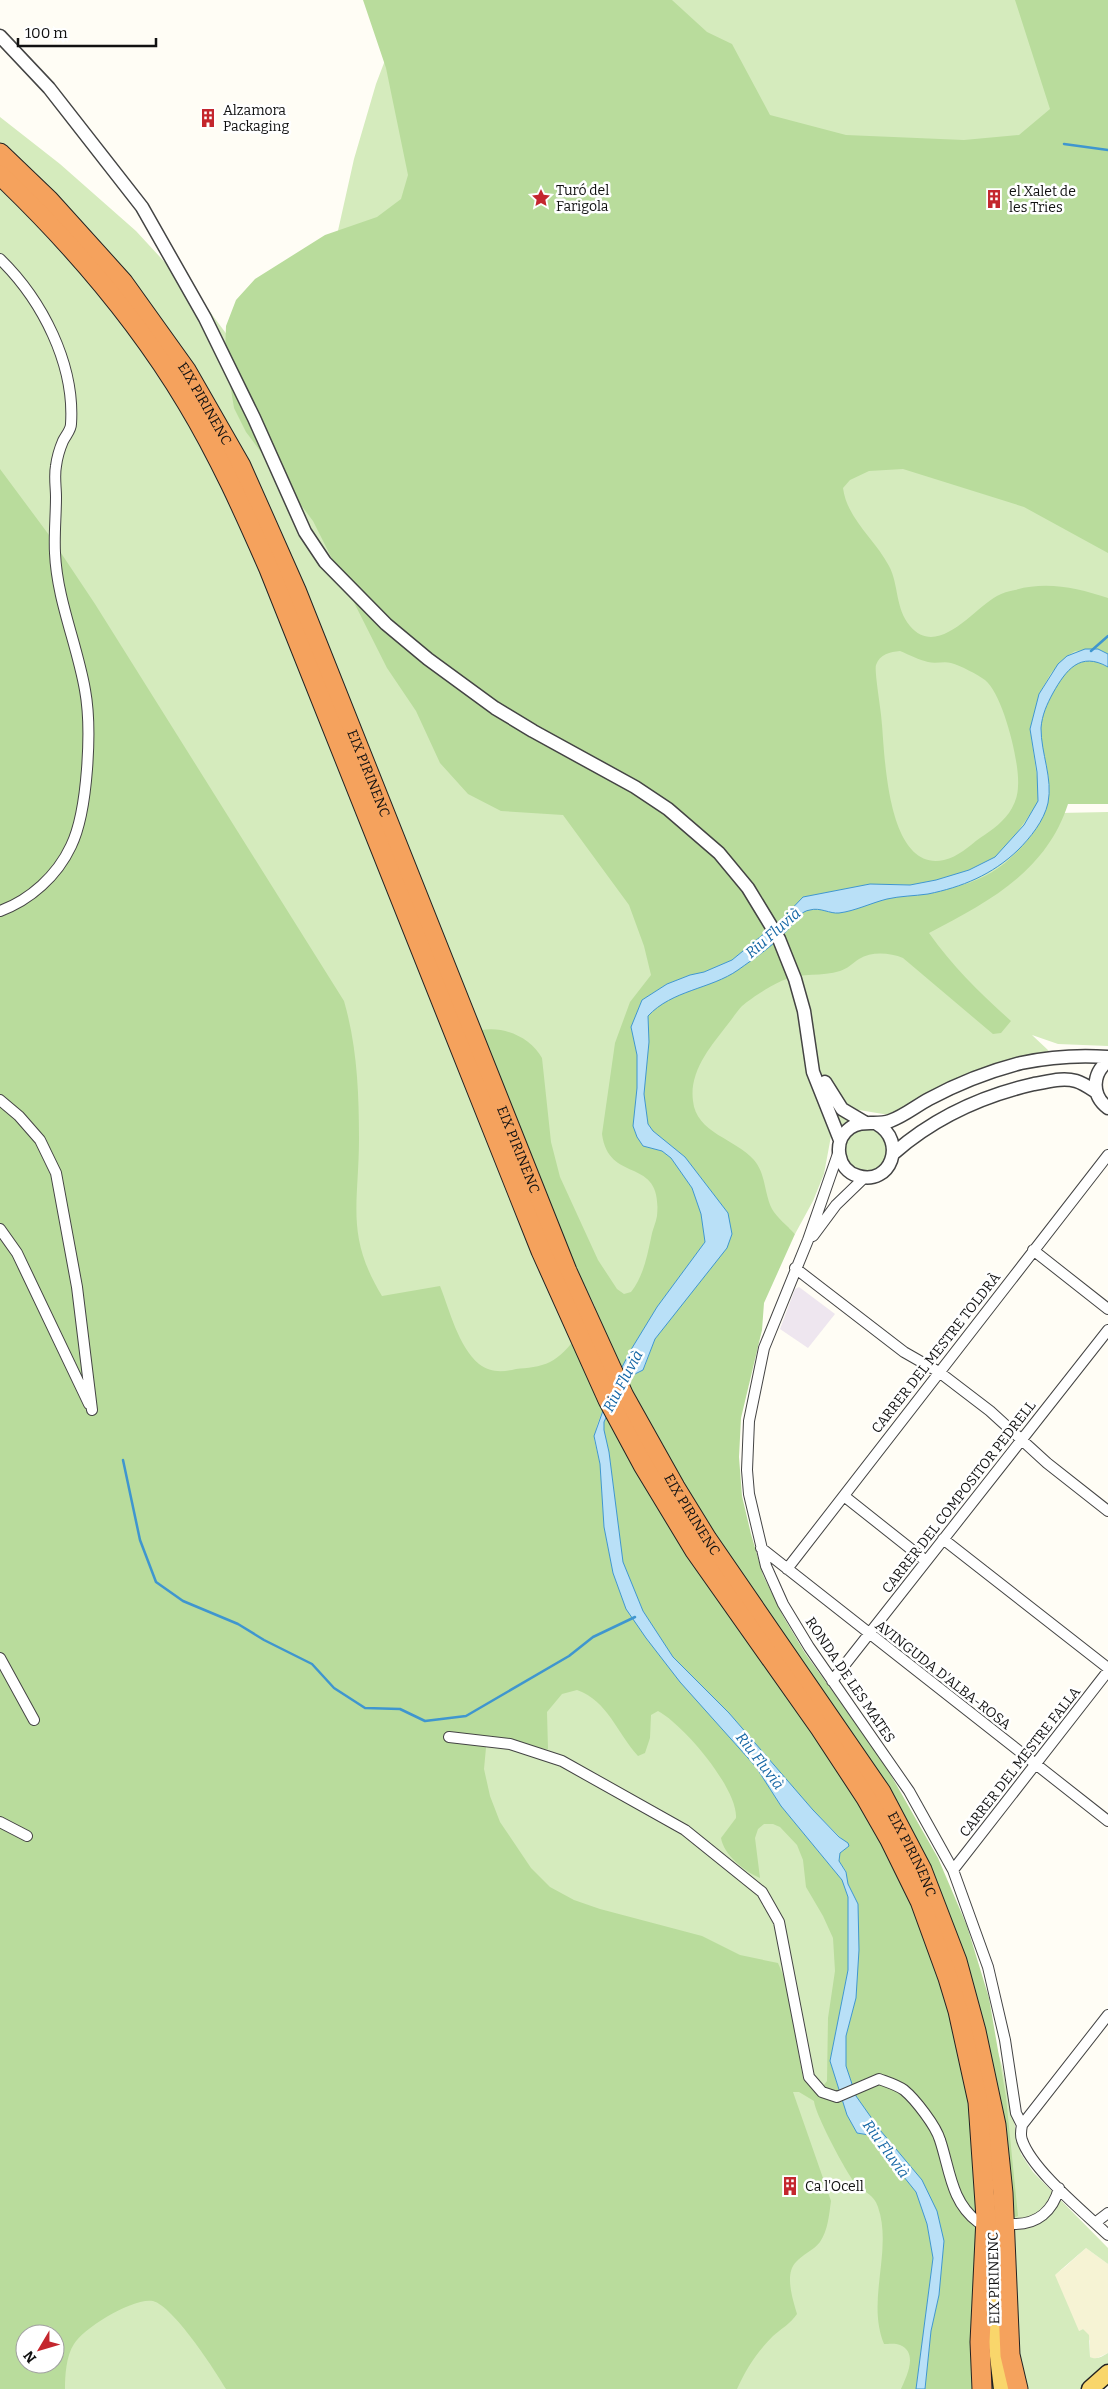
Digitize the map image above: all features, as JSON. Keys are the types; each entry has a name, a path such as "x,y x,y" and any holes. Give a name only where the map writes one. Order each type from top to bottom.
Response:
{"highway":[{"name":"EIX PIRINENC","path":"0,153 49,200 123,282 186,370 241,466 296,590 567,1271 624,1396 707,1539 859,1757 904,1833 922,1870 957,1961 976,2031 984,2103"},
{"name":"EIX PIRINENC","path":"0,175 38,212 102,284 187,402 241,504 310,670 486,1112 578,1336 608,1400 643,1465 695,1551 846,1765 890,1840 920,1901 948,1978 984,2103"},
{"path":"0,183 38,212"},
{"path":"984,2103 1000,2155 1010,2355 1018,2389"},
{"path":"982,2389 980,2342 985,2189 984,2103"},
{"path":"1010,2355 1020,2375 1032,2389"}],"main road":[{"name":"EIX PIRINENC","path":"984,2103 992,2166 994,2317 1002,2389"},
{"path":"1090,2389 1108,2373"},
{"path":"1103,2389 1108,2382"}],"street":[{"path":"0,36 49,88 142,207 205,318 254,418 305,532 325,562 386,624 428,659 496,708 533,731 635,787 676,815 719,853 748,888 772,926 787,957 801,1000 809,1039 822,1076 832,1096 847,1113 888,1133 894,1153"},
{"path":"0,258 29,295 47,323 65,364 72,400 71,427 63,441 56,467 55,552 57,582 85,691 89,752 80,813 71,846 40,888 14,906 0,911"},
{"path":"809,1039 809,1054 839,1145 840,1158 852,1174 865,1177 872,1177 884,1171 889,1166 894,1153 912,1137 971,1104 1013,1089 1062,1080 1077,1081 1096,1092"},
{"path":"839,1145 850,1128 897,1118 930,1098 968,1081 1022,1063 1083,1055 1108,1057"},
{"path":"1108,1061 1098,1071 1095,1085 1096,1092 1101,1101 1108,1108"},
{"path":"0,1100 19,1116 40,1140 56,1173 77,1287 92,1410 18,1253 0,1229"},
{"name":"RONDA DE LES MATES","path":"839,1145 808,1240 764,1348 749,1421 747,1470 749,1494 761,1548 766,1566 783,1604 832,1681 908,1791 953,1870 988,1967 1005,2040 1013,2098 1022,2125 1022,2142 1037,2165 1108,2235"},
{"name":"CARRER DEL MESTRE TOLDRÀ","path":"787,1569 1108,1155"},
{"name":"RONDA DE LES MATES","path":"808,1240 836,1205 865,1177"},
{"path":"1033,1250 1108,1309"},
{"path":"795,1268 904,1352 939,1372 990,1411 1046,1463 1106,1506"},
{"name":"CARRER DEL COMPOSITOR PEDRELL","path":"832,1681 1108,1330"},
{"path":"844,1496 926,1561"},
{"path":"943,1539 1108,1669"},
{"name":"AVINGUDA D'ALBA-ROSA","path":"761,1548 1108,1822"},
{"path":"0,1658 34,1720"},
{"name":"CARRER DEL MESTRE FALLA","path":"953,1870 1108,1669"},
{"path":"449,1738 510,1744 562,1762 685,1830 762,1892 779,1922 809,2077 822,2092 837,2097 879,2079 903,2090 920,2108 940,2138 948,2172 959,2201 966,2213 978,2222"},
{"path":"0,1822 27,1836"},
{"path":"1022,2125 1108,2015"},
{"path":"1012,2224 1022,2224 1042,2217 1056,2202 1059,2188"},
{"path":"1095,2223 1108,2213"}],"shaded area":[{"path":"799,1287 835,1314 808,1348 780,1329 795,1289"},
{"path":"1086,2248 1108,2264 1108,2353 1095,2359 1090,2357 1090,2341 1083,2329 1067,2337 1027,2296"}],"green space":[{"path":"363,0 672,0 707,32 732,44 770,115 846,135 964,140 1019,135 1050,109 1015,0 1108,0 1108,553 1024,507 903,469 869,471 850,480 843,488 850,509 889,566 905,619 921,635 932,637 944,634 955,628 988,602 1006,592 1027,587 1062,587 1108,598 1108,654 1098,649 1075,651 1067,656 1051,673 1039,694 1030,729 1039,791 1037,804 1012,840 995,857 969,870 936,880 910,885 870,884 803,897 782,919 732,960 704,972 667,984 642,1000 631,1027 637,1055 637,1088 633,1126 643,1146 662,1151 671,1158 692,1188 701,1214 705,1242 657,1307 632,1348 611,1388 597,1425 594,1439 600,1464 604,1527 613,1573 626,1609 756,1767 781,1806 842,1880 848,1897 848,1970 830,2061 847,2115 857,2133 872,2137 916,2192 927,2224 933,2258 916,2389 901,2389 910,2366 909,2354 900,2345 884,2344 879,2327 878,2293 883,2241 878,2207 871,2196 855,2183 838,2156 825,2130 814,2101 799,2092 793,2092 831,2201 829,2217 820,2242 792,2267 790,2280 797,2314 762,2348 748,2368 737,2389 226,2389 203,2354 171,2314 153,2301 145,2301 110,2315 79,2337 69,2354 65,2389 0,2389 0,469 49,535 95,604 344,1001 352,1035 358,1086 358,1237 370,1274 382,1296 440,1286 455,1328 465,1348 483,1367 497,1371 538,1366 557,1358 576,1337 595,1306 573,1263 484,1042 482,1030 500,1030 516,1035 531,1045 542,1058 551,1142 560,1177 598,1260 617,1289 624,1294 631,1292 642,1273 657,1216 657,1197 652,1184 644,1177 614,1160 607,1150 602,1134 615,1043 630,1002 651,975 644,946 629,905 563,815 501,811 468,794 440,763 416,711 387,668 313,521 246,432 234,408 225,353 226,326 236,300 255,279 325,235 377,217 401,199 408,175 386,68","holes":["900,651 918,659 934,663 948,662 955,664 985,680 992,688 1009,730 1018,775 1015,803 1006,817 959,854 944,860 925,859 911,849 901,832 893,810 885,763 876,665 883,656","577,1690 597,1702 638,1756 645,1753 650,1738 651,1715 658,1711 669,1718 695,1743 719,1775 734,1806 736,1818 721,1838 723,1844 730,1856 748,1871 760,1878 755,1838 758,1829 764,1824 773,1824 780,1827 797,1845 803,1860 806,1887 833,1938 835,1971 828,2018 827,2081 817,2094 803,2079 786,1982 778,1963 740,1955 702,1936 600,1909 574,1900 550,1887 531,1868 500,1822 490,1796 484,1769 487,1737 548,1749 547,1712 562,1694"]},
{"path":"387,0 1108,0 1108,652 1059,813 1108,812 1108,1046 1058,1044 1032,1035 1049,1051 967,1074 889,1115 859,1110 831,1136 824,1174 813,1201 795,1234 789,1228 726,1385 740,1537 974,1970 1002,2066 1021,2154 1033,2172 1108,2248 1108,2264 1086,2248 1055,2275 1079,2331 1083,2329 1089,2335 1090,2357 1097,2358 1108,2353 1108,2367 1083,2389 0,2389 0,117 60,164 136,231 207,308 228,336 333,253 354,159 384,63"},
{"path":"1092,660 1108,667 1108,804 1068,804 1058,828 1030,867 993,896 929,933 967,979 1011,1021 1001,1033 993,1034 903,958 887,954 875,954 864,956 848,967 833,973 798,976 784,980 756,995 742,1006 715,1041 694,1079 693,1101 701,1121 754,1160 761,1171 772,1209 795,1234 764,1303 762,1330 741,1418 739,1457 742,1496 763,1575 783,1616 805,1653 884,1763 938,1858 967,1926 989,1998 1006,2097 1018,2216 1010,2219 998,2389 925,2389 931,2331 939,2295 944,2241 905,2160 880,2130 856,2096 846,2066 846,2036 856,1998 858,1904 848,1884 846,1871 839,1861 840,1853 849,1846 813,1810 729,1713 673,1657 643,1611 623,1563 604,1422 618,1392 633,1375 640,1372 645,1366 655,1339 731,1238 728,1213 685,1157 653,1131 648,1124 644,1094 649,1042 648,1016 668,1001 716,982 738,970 774,942 807,910 818,909 840,913 887,899 963,885 991,873 1005,863 1030,837 1040,822 1047,806 1049,786 1041,727 1047,705 1060,680 1071,667 1080,662"},
{"path":"870,1129 878,1132 884,1138 887,1150 884,1162 878,1168 862,1171 854,1168 848,1162 845,1146 848,1138 854,1132"}],"water":[{"name":"Riu Fluvià","path":"1085,649 1098,649 1108,654 1108,667 1089,661 1075,665 1063,677 1051,697 1041,728 1049,784 1048,803 1036,829 1008,859 976,879 941,891 887,899 839,913 817,909 804,912 772,945 738,970 716,982 668,1001 648,1016 649,1042 644,1094 648,1124 653,1131 685,1157 728,1213 732,1234 727,1248 655,1339 643,1370 633,1375 618,1392 604,1422 623,1562 643,1611 673,1657 729,1713 813,1810 849,1846 840,1853 839,1861 846,1872 848,1884 858,1904 859,1950 856,1998 846,2036 846,2066 856,2096 880,2130 922,2180 937,2211 944,2241 939,2295 931,2331 925,2389 916,2389 933,2258 927,2224 916,2192 872,2137 857,2133 847,2115 830,2061 848,1970 848,1897 842,1880 781,1806 756,1767 680,1682 646,1638 626,1609 613,1573 604,1527 600,1464 594,1436 611,1388 632,1348 657,1307 705,1242 701,1214 692,1188 671,1158 662,1151 643,1146 633,1126 637,1088 637,1055 631,1027 642,1000 667,984 704,972 732,960 782,919 803,897 870,884 910,885 936,880 969,870 995,857 1024,825 1038,801 1037,772 1030,729 1039,694 1058,664 1067,656"}],"waterway":[{"path":"1064,144 1108,150"},
{"path":"1091,651 1108,636"},
{"path":"123,1460 140,1540 156,1582 183,1601 238,1624 264,1640 312,1664 334,1688 365,1708 400,1709 425,1721 466,1716 569,1656 593,1637 635,1617"}],"place":[{"name":"Alzamora Packaging","path":"208,118"},
{"name":"Turó del Farigola","path":"541,198"},
{"name":"el Xalet de les Tries","path":"994,199"},
{"name":"Ca l'Ocell","path":"790,2186"}]}
